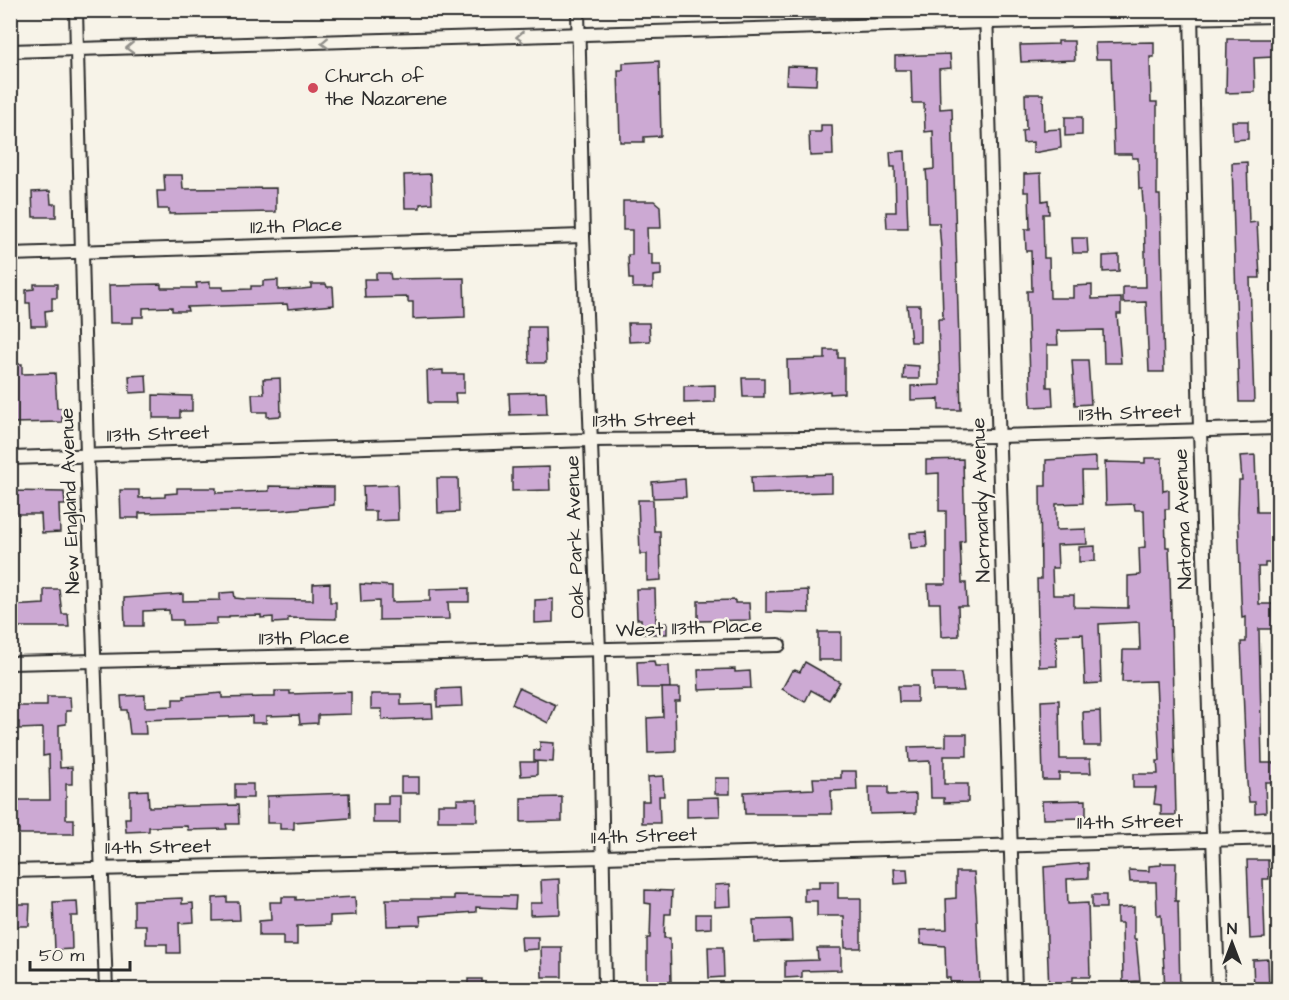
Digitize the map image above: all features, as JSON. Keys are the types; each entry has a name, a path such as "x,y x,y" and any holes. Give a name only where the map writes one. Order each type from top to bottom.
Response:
{"street":[{"name":"New England Avenue","path":"76,10 87,455 106,990"},
{"name":"Oak Park Avenue","path":"578,10 583,236 599,651 605,990"},
{"path":"10,51 579,36 986,16 1191,14 1278,16"},
{"name":"Natoma Avenue","path":"1191,14 1200,430 1218,990"},
{"name":"Normandy Avenue","path":"986,16 1014,990"},
{"name":"112th Place","path":"10,254 583,236"},
{"name":"113th Street","path":"10,458 590,440 999,436 1278,428"},
{"name":"West 113th Place","path":"599,651 779,645"},
{"name":"113th Place","path":"10,663 599,651"},
{"name":"114th Street","path":"10,871 1278,838"}],"building":[{"path":"1227,39 1274,39 1274,57 1254,58 1255,92 1226,93"},
{"path":"1058,41 1074,41 1075,60 1021,62 1020,45 1058,44"},
{"path":"1154,42 1154,57 1150,57 1151,102 1157,102 1157,195 1160,195 1164,372 1149,372 1146,302 1123,303 1123,287 1146,287 1142,189 1139,189 1138,158 1132,158 1132,154 1114,154 1111,59 1096,59 1095,43"},
{"path":"950,54 951,68 939,69 940,109 952,108 961,410 939,410 939,399 911,400 911,386 940,385 938,319 943,319 941,248 939,223 928,223 926,170 934,169 933,131 925,132 924,103 912,103 911,70 895,70 895,56"},
{"path":"659,61 661,136 644,137 644,142 620,142 618,70 623,70 623,63"},
{"path":"787,66 817,67 816,85 786,84"},
{"path":"1025,94 1043,94 1044,130 1060,129 1061,148 1033,153 1033,142 1023,143 1022,131 1026,130"},
{"path":"1065,117 1082,117 1082,135 1065,136"},
{"path":"1232,121 1248,121 1248,139 1233,140"},
{"path":"821,125 832,125 833,155 810,156 809,132 821,132"},
{"path":"905,151 908,228 887,228 886,212 896,212 895,167 891,167 890,152"},
{"path":"1247,162 1249,223 1257,222 1260,278 1250,278 1254,402 1239,402 1232,163"},
{"path":"1041,173 1042,201 1048,200 1049,214 1043,214 1044,258 1049,258 1050,298 1073,298 1073,286 1092,285 1092,299 1121,298 1121,314 1117,314 1121,363 1104,363 1103,330 1057,331 1058,345 1047,345 1047,387 1052,387 1053,406 1031,407 1027,291 1032,291 1031,251 1026,251 1025,229 1030,229 1029,192 1024,192 1024,174"},
{"path":"431,174 432,203 420,204 420,208 405,208 404,175"},
{"path":"164,175 182,175 183,189 276,188 276,212 169,214 169,209 158,209 157,191 165,191"},
{"path":"50,191 51,204 56,204 56,217 33,217 32,192"},
{"path":"623,201 654,201 660,206 661,228 647,228 648,254 652,254 652,265 661,265 661,275 653,276 653,288 633,288 633,279 629,279 628,255 632,255 632,230 623,230"},
{"path":"1072,238 1087,238 1088,253 1073,253"},
{"path":"1119,255 1119,271 1103,272 1103,256"},
{"path":"376,273 390,273 391,279 464,278 465,317 413,319 413,302 408,302 408,297 365,298 364,279 376,279"},
{"path":"278,280 278,290 311,288 311,284 326,284 327,287 333,287 334,305 288,309 287,304 187,307 188,311 172,311 172,307 143,308 143,317 133,317 133,323 110,323 109,285 161,284 161,288 197,288 196,283 210,282 210,287 223,287 223,290 251,289 251,286 263,286 263,281"},
{"path":"34,284 57,284 57,298 52,298 52,310 45,311 46,326 31,326 30,303 26,303 26,290 34,289"},
{"path":"907,305 920,305 920,342 911,342"},
{"path":"628,323 649,323 650,341 629,342"},
{"path":"528,327 545,327 546,363 529,363"},
{"path":"825,350 838,350 838,358 844,358 844,393 830,394 830,391 788,395 787,360 825,359"},
{"path":"1072,360 1088,360 1091,404 1075,405"},
{"path":"10,364 22,364 22,374 55,373 57,408 62,408 62,422 10,423"},
{"path":"904,365 919,366 919,379 903,379"},
{"path":"443,370 443,374 464,374 464,393 455,393 456,403 428,403 427,371"},
{"path":"146,375 147,392 130,393 129,376"},
{"path":"280,378 281,416 267,417 267,412 253,412 252,394 264,394 263,379"},
{"path":"742,378 764,378 764,397 743,397"},
{"path":"715,385 715,402 684,403 684,386"},
{"path":"546,392 547,414 510,415 509,393"},
{"path":"153,395 192,396 192,411 180,411 180,418 153,418"},
{"path":"1255,455 1257,512 1278,512 1278,563 1265,563 1265,567 1258,567 1259,604 1273,604 1274,629 1259,629 1262,763 1276,763 1277,782 1265,782 1266,812 1255,813 1255,802 1249,802 1247,783 1241,642 1246,642 1246,617 1242,618 1238,514 1239,480 1242,480 1240,456"},
{"path":"1096,457 1096,471 1082,471 1083,503 1056,504 1056,530 1086,529 1087,544 1057,545 1058,568 1052,568 1053,595 1074,595 1074,607 1128,608 1128,576 1140,575 1139,548 1145,547 1144,510 1135,510 1134,504 1106,505 1105,462 1145,463 1145,458 1162,458 1163,491 1169,490 1169,509 1165,509 1166,547 1169,547 1176,815 1161,815 1161,805 1154,804 1156,788 1133,788 1133,774 1158,774 1157,761 1160,761 1156,681 1122,682 1123,650 1140,650 1139,622 1099,624 1101,683 1085,684 1083,634 1056,635 1057,666 1039,667 1037,579 1041,579 1040,486 1046,486 1046,460"},
{"path":"963,459 965,541 960,542 962,583 966,583 967,606 958,606 959,636 941,637 940,603 929,603 928,584 946,584 946,511 939,511 939,473 926,474 926,460"},
{"path":"549,467 550,490 512,491 512,468"},
{"path":"832,474 832,492 752,494 751,477"},
{"path":"437,478 458,478 459,512 438,513"},
{"path":"685,479 686,497 653,498 652,482"},
{"path":"397,485 398,520 376,521 376,511 364,511 363,486"},
{"path":"269,486 334,487 334,505 284,510 139,513 139,518 121,518 120,490 139,490 139,498 165,497 165,494 177,493 177,488 216,488 216,493 269,491"},
{"path":"10,491 64,492 65,505 59,505 60,532 42,533 41,514 10,514"},
{"path":"638,500 653,500 654,531 660,531 661,580 647,581 647,554 640,554"},
{"path":"926,532 927,547 911,548 910,533"},
{"path":"1095,546 1095,561 1079,562 1079,547"},
{"path":"330,583 330,602 336,602 336,619 288,618 288,622 273,623 273,617 261,618 261,615 229,616 229,618 217,618 217,624 182,625 182,620 170,620 169,610 143,611 143,626 125,626 124,598 183,594 183,601 220,600 220,593 234,592 235,598 244,599 313,600 313,584"},
{"path":"360,584 392,586 392,602 430,601 430,589 469,588 469,602 448,602 449,619 379,620 379,601 361,602"},
{"path":"44,589 59,589 62,614 68,614 69,627 10,627 10,606 44,604"},
{"path":"636,589 655,589 656,624 667,623 667,634 642,634 641,619 637,619"},
{"path":"808,590 809,613 766,612 766,592"},
{"path":"553,599 553,622 535,623 535,600"},
{"path":"735,600 735,603 749,603 750,620 698,621 698,601"},
{"path":"818,632 841,632 841,660 818,660"},
{"path":"654,661 655,666 669,666 670,688 638,688 637,662"},
{"path":"805,662 840,682 829,700 811,690 805,702 782,689 791,672 795,670 800,672"},
{"path":"735,669 735,672 750,671 751,688 699,690 698,670"},
{"path":"932,673 961,673 964,691 933,691"},
{"path":"898,686 917,686 917,702 899,702"},
{"path":"461,688 462,706 437,707 437,689"},
{"path":"519,688 556,705 548,723 512,704"},
{"path":"662,688 680,688 680,701 675,701 676,752 648,753 647,718 663,717"},
{"path":"275,691 290,691 290,694 351,692 351,714 318,715 318,723 300,724 299,715 266,716 266,723 252,723 252,716 145,720 146,734 130,734 127,710 122,710 121,696 145,695 145,707 173,706 173,699 184,699 184,696 222,693 222,698 275,697"},
{"path":"371,694 401,694 401,705 432,704 433,718 382,720 382,709 371,709"},
{"path":"47,697 70,697 71,711 66,711 66,724 59,725 59,741 60,768 72,767 72,784 66,784 66,819 74,819 74,834 19,834 19,829 10,829 10,811 16,811 15,800 50,800 49,755 43,756 43,728 19,729 19,722 10,722 10,706 47,706"},
{"path":"1059,700 1060,759 1090,759 1091,773 1059,773 1059,780 1043,780 1041,701"},
{"path":"1100,711 1101,746 1084,746 1083,712"},
{"path":"946,734 967,734 967,756 944,756 944,784 968,784 968,802 944,803 944,798 931,798 930,761 909,762 908,747 946,746"},
{"path":"540,742 554,743 553,762 534,761 534,750 540,751"},
{"path":"520,762 537,762 537,775 521,776"},
{"path":"841,771 856,771 857,790 831,791 832,814 745,814 744,792 814,789 813,778 841,778"},
{"path":"663,776 664,796 659,796 660,823 642,823 642,801 649,801 648,777"},
{"path":"401,777 419,777 419,793 401,793"},
{"path":"715,778 730,778 730,794 715,794"},
{"path":"235,784 253,784 253,798 235,798"},
{"path":"869,787 888,787 888,795 916,794 916,813 870,814"},
{"path":"148,790 149,807 238,805 239,824 226,824 227,829 188,830 187,826 149,827 149,831 126,832 125,818 130,818 130,791"},
{"path":"349,793 350,818 294,822 294,829 280,829 280,823 267,823 267,796"},
{"path":"388,796 400,796 400,823 373,823 373,804 388,804"},
{"path":"562,797 562,821 521,822 521,798"},
{"path":"719,797 720,816 687,817 687,798"},
{"path":"457,799 477,799 477,821 438,821 438,804 457,804"},
{"path":"1086,800 1086,818 1043,819 1042,801"},
{"path":"1247,860 1268,860 1269,879 1263,879 1265,938 1250,939"},
{"path":"1088,863 1088,878 1067,879 1068,904 1088,903 1090,977 1073,977 1073,981 1067,981 1067,990 1049,990 1044,867"},
{"path":"1161,863 1176,863 1175,901 1178,901 1180,990 1165,990 1161,915 1157,915 1156,882 1130,882 1129,870 1149,871 1149,866 1161,865"},
{"path":"894,869 907,869 908,883 895,884"},
{"path":"956,872 974,872 976,898 980,986 964,986 964,990 950,990 950,978 946,978 945,946 921,944 920,930 947,929 946,899 956,898"},
{"path":"559,879 560,914 530,915 530,903 542,903 541,880"},
{"path":"819,881 838,881 838,898 861,898 861,948 845,948 844,916 817,916 817,901 804,901 804,888 819,888"},
{"path":"730,884 731,906 715,907 715,885"},
{"path":"645,890 672,891 671,914 665,914 664,938 670,938 671,982 647,982 647,938 650,938 651,904 645,903"},
{"path":"454,895 516,896 515,909 476,907 476,912 420,916 421,925 387,926 386,899 454,899"},
{"path":"1092,895 1106,895 1106,908 1092,908"},
{"path":"227,897 227,902 239,902 240,920 213,921 213,898"},
{"path":"282,897 296,897 296,900 355,897 356,915 330,916 330,925 297,926 297,945 283,945 283,936 259,936 259,921 271,920 270,902 282,902"},
{"path":"182,898 182,904 193,903 194,922 179,923 180,953 167,953 167,944 146,944 146,925 134,925 134,900"},
{"path":"77,901 78,916 71,916 72,949 55,950 53,902"},
{"path":"10,904 30,904 29,926 10,926"},
{"path":"1134,907 1134,939 1136,939 1140,981 1123,982 1122,923 1117,923 1117,908"},
{"path":"696,914 711,914 711,928 696,929"},
{"path":"791,919 792,941 754,942 753,920"},
{"path":"521,937 538,937 538,949 522,950"},
{"path":"541,947 562,947 562,977 542,977"},
{"path":"708,947 723,947 724,977 709,978"},
{"path":"817,948 841,948 841,970 802,971 802,977 785,978 785,961 818,960"},
{"path":"1268,959 1269,990 1254,990 1253,960"},
{"path":"468,979 482,979 482,990 468,990"}],"place":[{"name":"Church of the Nazarene","path":"313,88"}]}
